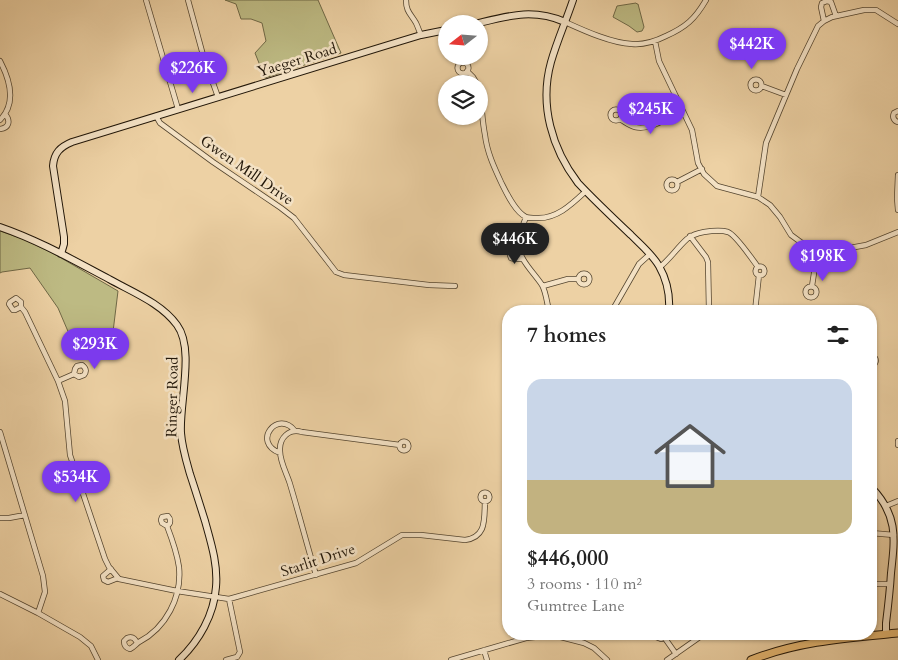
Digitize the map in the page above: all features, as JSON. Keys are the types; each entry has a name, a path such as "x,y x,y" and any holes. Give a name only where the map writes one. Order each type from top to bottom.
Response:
{"main road":[{"path":"877,635 898,633"},
{"path":"751,660 780,650 812,642 830,640"}],"street":[{"path":"146,0 178,109"},
{"path":"188,0 202,55 218,97"},
{"path":"406,0 409,14 416,22 420,35"},
{"path":"574,0 550,67 547,86 547,108 552,133 560,154 571,174 650,254 660,267 669,295 669,305"},
{"path":"488,21 530,14 547,16 618,42 632,44 655,41 678,30 694,19 706,0"},
{"path":"824,21 822,3 831,2 836,16"},
{"path":"758,197 766,143 786,94 818,26 836,16 864,10 876,10 897,23 898,17"},
{"name":"Yaeger Road","path":"61,254 64,237 53,166 55,156 61,147 178,109 420,35 438,32"},
{"path":"655,41 659,61 692,130 698,163 704,174 717,186 758,197 770,205 791,235 817,254 866,245 898,232"},
{"path":"0,61 9,81 10,89 9,106 0,120"},
{"path":"467,71 472,75"},
{"path":"762,86 786,94"},
{"path":"620,119 638,128 658,123 682,110"},
{"path":"898,111 894,113 893,117 898,122"},
{"path":"0,129 8,126 8,117 5,114"},
{"name":"Gwen Mill Drive","path":"156,116 160,123 294,218 336,272 344,275 429,285 455,286"},
{"path":"483,125 490,157 512,201 526,217 551,217 571,205 586,191"},
{"path":"677,182 702,169"},
{"path":"898,175 898,210"},
{"path":"526,217 520,230 519,246 523,259 543,286 548,305"},
{"name":"Ringer Road","path":"0,227 24,235 156,305 173,320 182,332 185,348 181,422 182,440 216,560 216,580 215,598 208,620 192,647 180,660"},
{"path":"660,267 665,264 690,236 708,231 725,231 730,233 758,267 762,267 765,271 763,275 759,275 756,305"},
{"path":"690,236 708,262 709,305"},
{"path":"519,246 511,251 510,255 515,260 523,259"},
{"path":"615,305 639,264 650,254"},
{"path":"812,286 817,254"},
{"path":"543,286 568,279 578,279"},
{"path":"21,307 66,401 70,455 105,559 118,578"},
{"path":"58,381 74,374"},
{"path":"280,453 274,451 268,443 267,438 271,428 275,425 286,424 290,425 295,431"},
{"path":"316,575 280,453 280,445 284,436 295,431 400,445"},
{"path":"0,432 45,584 45,592 38,613"},
{"path":"877,495 886,506 891,518 894,535 894,554 886,634"},
{"name":"Starlit Drive","path":"111,569 103,576 104,580 108,582 118,578 229,600 356,563 402,535 421,535 465,540 476,537 484,525 485,501"},
{"path":"886,506 898,501"},
{"path":"0,518 25,515"},
{"path":"137,643 153,633 165,620 177,591 179,567 167,526"},
{"path":"877,534 894,535"},
{"path":"877,584 890,584"},
{"path":"0,594 80,637 93,649 98,660"},
{"path":"226,660 241,655 229,600"},
{"path":"451,660 519,640"},
{"path":"572,640 594,648 607,660"},
{"path":"667,640 676,654"},
{"path":"667,660 696,640"},
{"path":"484,650 487,660"}],"shaded area":[{"path":"225,0 318,0 341,53 265,78 255,53 266,41 262,23 251,19 241,19 236,4"},
{"path":"638,4 644,27 642,31 637,32 613,17 617,6"},
{"path":"0,231 26,240 56,255 118,291 112,340 70,336 58,308 30,268 0,273"}]}
